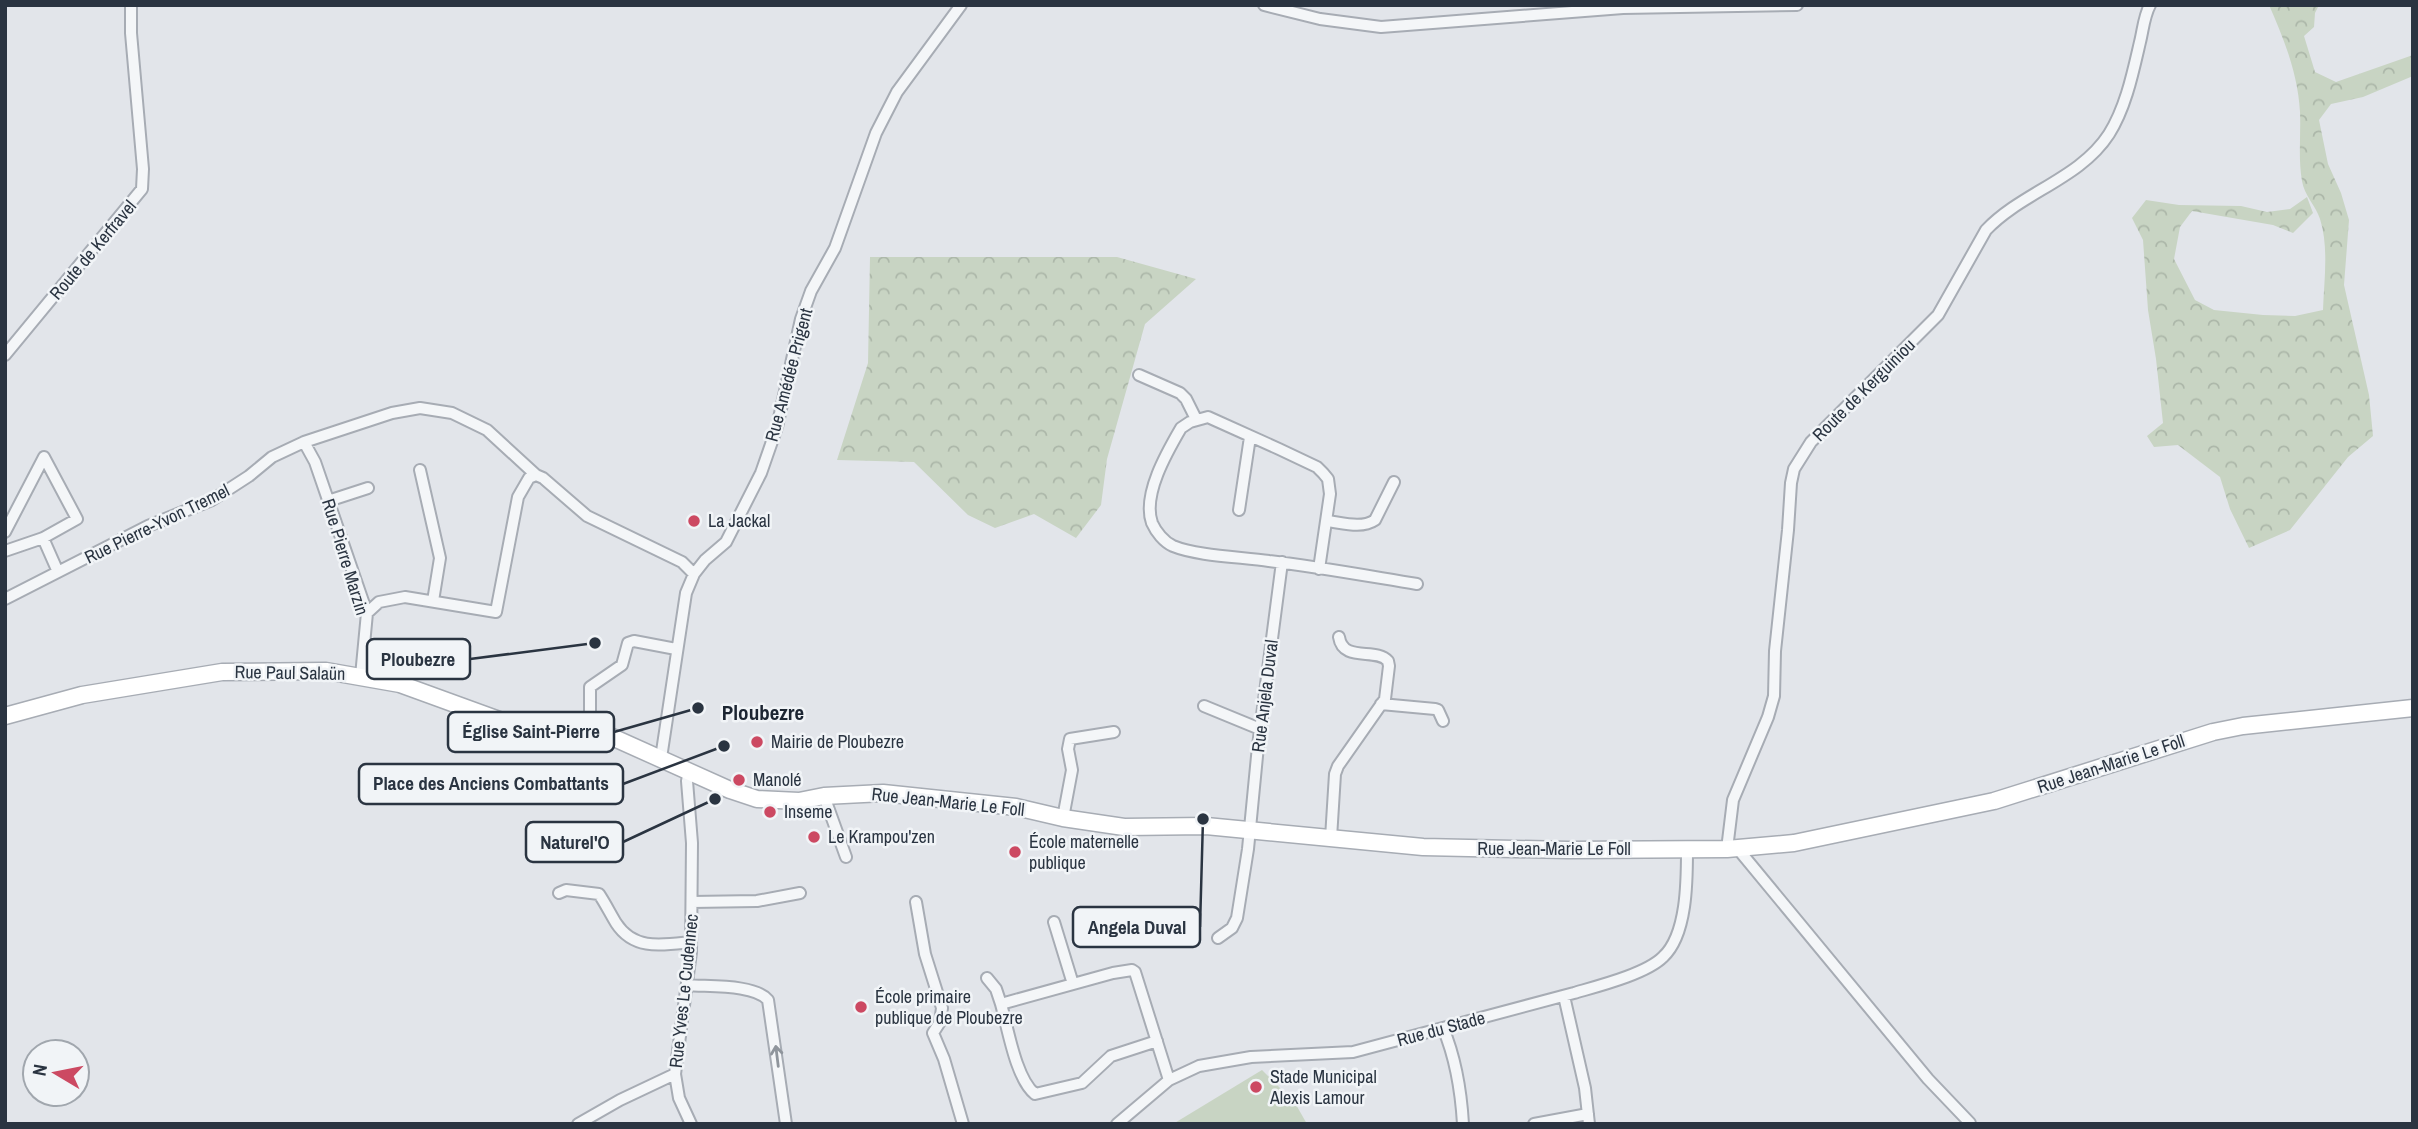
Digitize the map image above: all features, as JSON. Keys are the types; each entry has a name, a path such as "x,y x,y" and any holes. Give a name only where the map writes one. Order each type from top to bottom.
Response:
{"main road":[{"name":"Rue Paul Salaün","path":"5,716 82,695 222,672 326,671 405,685 499,720 612,737 689,771"},
{"name":"Rue Jean-Marie Le Foll","path":"689,771 757,799 799,801 824,796 883,793 1016,807 1063,818 1124,827 1206,826 1423,847 1732,849 1794,843 1994,801 2213,732 2244,726 2413,708"}],"street":[{"name":"Route de Kerfravel","path":"5,355 142,189 143,169 131,5"},
{"name":"Rue Amédée Prigent","path":"661,758 686,593 694,574 705,560 726,542 761,473 777,427 801,319 811,291 835,248 876,133 897,92 961,5"},
{"path":"1264,5 1320,19 1381,27 1623,8 1797,5"},
{"name":"Route de Kerguiniou","path":"1732,849 1733,800 1768,717 1774,696 1775,651 1794,469 1811,442 1938,315 1986,230 1997,218 2078,167 2108,136 2120,113 2147,7"},
{"path":"1139,375 1180,393 1196,419"},
{"name":"Rue Pierre-Yvon Tremel","path":"5,599 148,526 212,500 272,457 304,442 392,412 420,408 452,413 487,430 536,475 587,516 682,562 694,574"},
{"path":"1319,569 1330,494 1328,479 1317,467 1208,417 1196,419 1181,428 1152,490 1150,513 1157,532 1173,546 1191,551 1282,562 1319,569 1418,584"},
{"path":"1240,510 1250,437"},
{"name":"Rue Pierre Marzin","path":"304,442 315,462 367,613 361,676"},
{"path":"5,532 44,457 77,519 43,538 5,551"},
{"path":"421,470 440,558 433,601"},
{"path":"367,613 375,604 390,598 405,597 496,612 518,497 529,478 536,475"},
{"path":"1327,521 1361,525 1371,523 1394,482"},
{"path":"328,501 368,488"},
{"path":"43,538 58,572"},
{"name":"Rue Anjela Duval","path":"1219,938 1232,928 1237,918 1282,562"},
{"path":"1331,838 1335,774 1385,699 1388,661 1382,655 1347,650 1340,644 1339,637"},
{"path":"590,732 590,687 622,665 628,643 634,641 676,649"},
{"path":"1381,704 1435,709 1443,722"},
{"path":"1204,706 1260,729"},
{"path":"1063,818 1072,770 1068,749 1070,739 1114,732"},
{"name":"Rue Yves Le Cudennec","path":"689,771 687,781 692,843 691,942 675,1074 679,1098 691,1124"},
{"path":"824,796 846,857"},
{"name":"Rue du Stade","path":"1117,1124 1169,1080 1199,1066 1221,1060 1337,1054 1564,996 1651,966 1669,951 1681,927 1688,849"},
{"path":"1732,849 1928,1079 1970,1123"},
{"path":"559,893 566,890 599,894 616,923 628,936 640,943 651,946 691,942"},
{"path":"692,902 757,901 800,893"},
{"path":"916,902 925,954 942,1008 940,1022 933,1033 944,1059 963,1124"},
{"path":"1054,922 1073,984"},
{"path":"1000,1004 1132,970 1135,972 1169,1080"},
{"path":"987,978 996,989 1021,1075 1035,1094 1082,1083 1111,1056 1157,1041"},
{"path":"687,985 745,989 762,993 768,1000 786,1124"},
{"path":"1534,1124 1588,1119 1585,1088 1564,996"},
{"path":"1443,1028 1461,1089 1463,1124"},
{"path":"579,1124 620,1100 675,1074"}],"green space":[{"path":"2269,5 2319,5 2315,13 2314,27 2304,36 2315,72 2336,82 2413,55 2413,76 2363,97 2331,104 2319,120 2328,164 2349,220 2344,285 2369,395 2373,436 2348,457 2290,530 2249,548 2230,509 2220,477 2178,445 2154,447 2147,436 2163,423 2148,310 2143,240 2132,218 2146,200 2179,205 2241,206 2267,212 2290,209 2307,197 2313,213 2293,233 2273,225 2192,211 2180,227 2174,259 2195,300 2214,310 2295,316 2323,310 2323,230 2303,186 2296,84 2285,44"},
{"path":"870,257 1117,257 1196,279 1145,324 1107,459 1101,505 1076,538 1034,514 995,528 968,515 914,462 837,460 868,363"},
{"name":"Stade Municipal Alexis Lamour","path":"1262,1070 1295,1103 1307,1124 1173,1124"}],"place":[{"name":"La Jackal","path":"694,521"},
{"name":"Ploubezre","path":"595,643"},
{"name":"Église Saint-Pierre","path":"698,708"},
{"name":"Mairie de Ploubezre","path":"757,742"},
{"name":"Place des Anciens Combattants","path":"724,746"},
{"name":"Manolé","path":"739,780"},
{"name":"Naturel'O","path":"715,799"},
{"name":"Inseme","path":"770,812"},
{"name":"Angela Duval","path":"1203,819"},
{"name":"Le Krampou'zen","path":"814,837"},
{"name":"École maternelle publique","path":"1015,852"},
{"name":"École primaire publique de Ploubezre","path":"861,1007"},
{"name":"Stade Municipal Alexis Lamour","path":"1256,1087"}],"district":[{"name":"Ploubezre","path":"763,713"}]}
